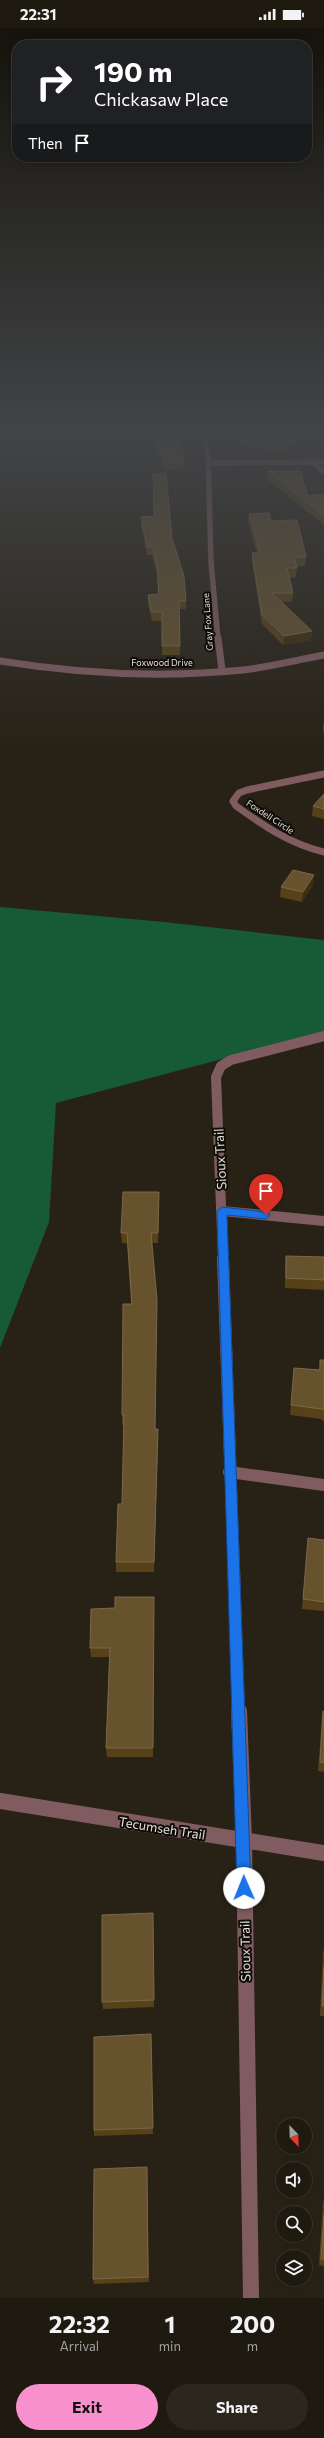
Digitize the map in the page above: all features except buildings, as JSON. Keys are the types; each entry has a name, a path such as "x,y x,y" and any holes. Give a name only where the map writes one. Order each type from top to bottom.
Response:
{"street":[{"name":"Gray Fox Lane","path":"211,536 218,645 222,670"},
{"name":"Foxwood Drive","path":"0,661 42,668 88,672 185,673 257,668 324,655"},
{"name":"Foxdell Circle","path":"324,774 247,790 239,793 233,801 236,806 263,827 289,841 324,852"},
{"name":"Sioux Trail","path":"251,2298 244,1841 229,1472 217,1071 231,1060 324,1036"},
{"path":"222,1211 324,1222"},
{"path":"229,1472 324,1484"},
{"name":"Tecumseh Trail","path":"0,1801 324,1853"}],"green space":[{"path":"0,907 164,922 324,940 324,1032 56,1103 49,1222 0,1348"}],"route":[{"path":"244,1888 243,1826 229,1472 222,1211 266,1215"}]}
